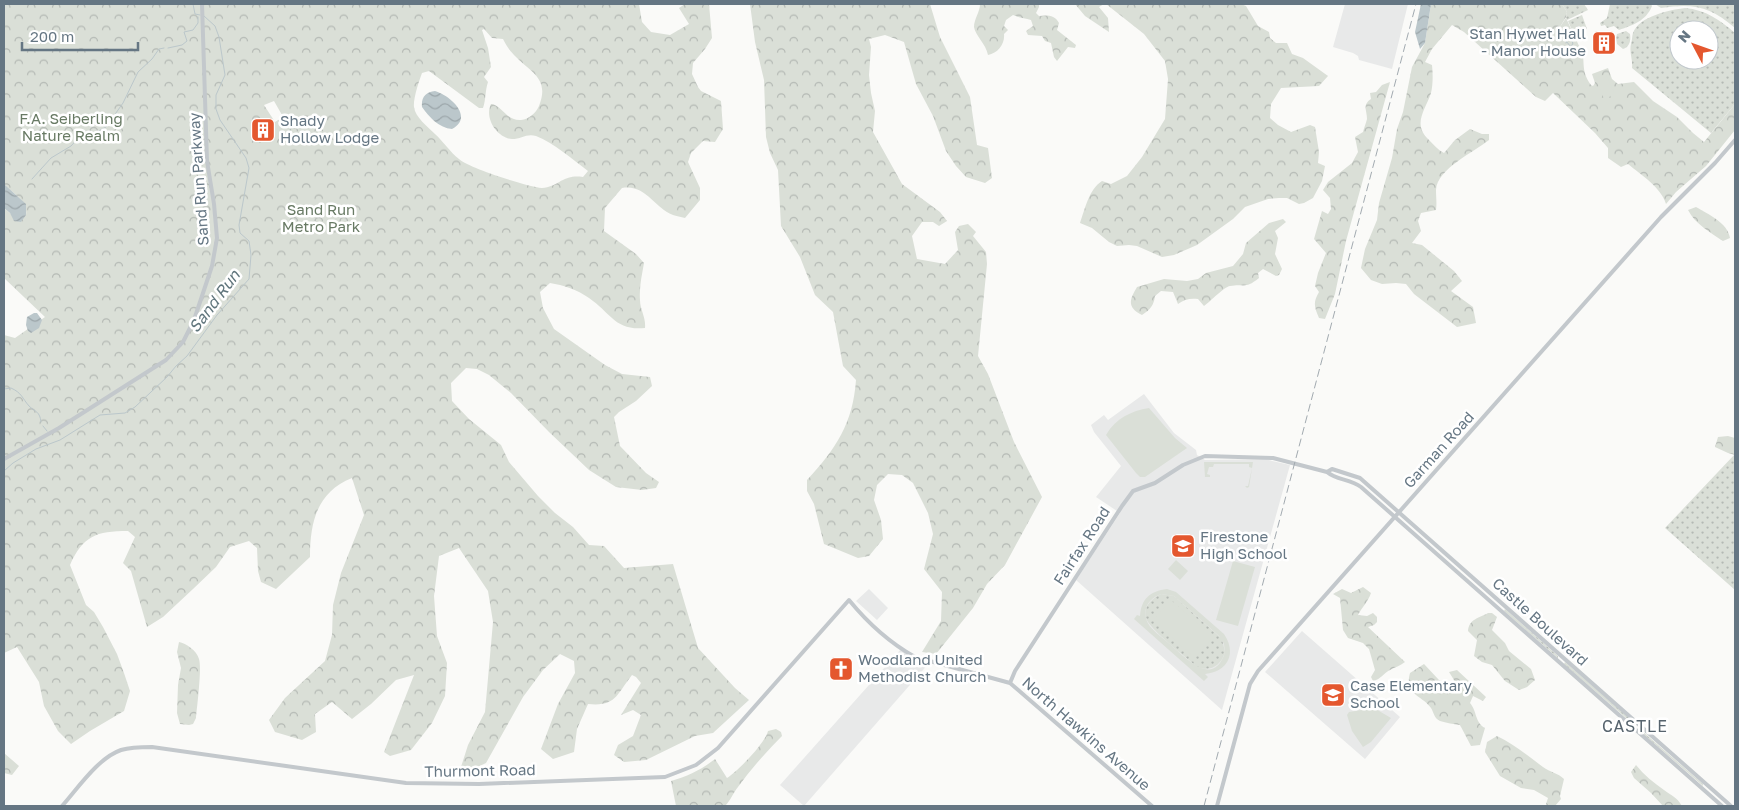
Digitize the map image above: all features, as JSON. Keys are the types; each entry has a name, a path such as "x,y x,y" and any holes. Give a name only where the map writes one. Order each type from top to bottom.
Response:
{"street":[{"name":"Sand Run Parkway","path":"4,459 59,428 162,364 172,356 183,342 194,320 212,266 217,238 207,161 202,4"},
{"name":"Garman Road","path":"1217,806 1250,684 1264,664 1661,217 1715,163 1735,140"},
{"name":"Castle Boulevard","path":"1205,456 1273,458 1327,472 1356,483 1722,806"},
{"name":"Fairfax Road","path":"1010,683 1015,671 1128,496 1136,490 1155,483 1188,462 1205,456"},
{"name":"Castle Boulevard","path":"1327,472 1332,469 1360,478 1731,806"},
{"name":"North Hawkins Avenue","path":"849,600 869,622 902,650 914,657 1010,683 1152,806"},
{"name":"Thurmont Road","path":"62,806 110,755 121,750 140,747 152,747 419,784 479,784 665,777 696,765 717,749 849,600"}],"shaded area":[{"path":"1345,4 1408,4 1392,69 1359,60 1358,56 1353,53 1333,47"},
{"name":"Firestone High School","path":"1144,394 1174,433 1196,450 1197,455 1205,460 1264,459 1290,465 1222,710 1076,580 1120,513 1096,497 1121,466 1094,432 1091,425 1104,415 1108,420"},
{"path":"869,589 888,608 877,620 856,601"},
{"name":"Case Elementary School","path":"1302,631 1400,717 1365,759 1265,672"},
{"path":"901,649 930,662 804,806 780,785"}],"green space":[{"name":"Sand Run Metro Park","path":"4,4 639,4 642,22 651,32 670,35 689,24 679,8 685,4 709,4 712,38 693,63 692,74 701,91 721,101 723,129 715,142 703,141 691,153 688,162 700,188 700,200 685,218 666,211 637,189 622,188 605,208 604,231 636,254 644,263 640,304 645,320 645,328 627,327 620,324 589,298 570,288 550,283 540,292 543,308 554,329 605,365 622,374 650,377 652,386 636,401 614,417 620,446 646,473 659,482 656,488 642,490 616,487 589,470 511,393 489,375 477,369 466,368 451,383 452,401 469,419 501,445 509,462 538,496 573,527 589,545 604,546 624,568 673,564 698,648 735,688 749,700 713,733 695,736 646,760 624,762 614,755 618,745 633,736 641,715 633,710 621,715 641,683 632,675 615,698 605,703 588,704 577,729 574,752 553,759 541,749 558,704 575,673 574,661 560,654 543,670 523,697 486,763 469,771 461,767 468,745 485,712 493,622 488,591 459,548 439,556 434,596 437,636 447,663 445,696 432,723 411,750 390,756 384,752 414,675 396,680 352,719 332,702 315,714 316,732 302,740 275,732 269,720 285,698 325,661 332,635 333,605 341,573 364,515 352,478 340,484 323,500 314,520 310,557 276,589 261,582 258,571 257,548 249,541 230,547 216,567 163,617 147,627 131,571 123,563 135,537 128,531 117,531 99,534 86,541 80,547 70,565 86,605 94,612 117,654 130,691 124,711 71,744 58,731 44,706 39,682 17,647 4,653 4,335 15,338 45,317 4,278 4,208 11,214 26,215 26,210 22,201 4,184","holes":["484,29 492,38 503,39 508,48 537,77 542,89 542,97 538,109 532,115 521,120 508,116 498,107 491,104 489,115 493,126 501,135 507,138 515,139 533,135 549,143 588,171 583,177 570,177 542,188 512,181 465,163 422,122 415,111 414,104 416,90 422,73 429,71 479,108 483,108 488,82 484,77 491,67 488,48 482,30","274,101 282,115 275,122 264,105"]},
{"path":"750,4 930,4 940,37 970,97 977,145 988,148 992,178 985,183 966,177 946,151 933,116 916,84 904,42 885,35 869,39 871,47 869,75 875,111 873,132 902,184 940,212 947,221 939,226 933,222 922,222 912,236 917,259 945,264 958,250 955,232 959,226 968,224 976,232 973,236 986,252 987,264 978,356 988,374 1014,442 1042,497 1005,565 987,584 973,608 936,654 922,652 941,621 942,592 924,569 933,534 928,513 913,483 902,475 888,474 877,485 874,500 881,520 883,539 869,556 858,558 824,544 814,504 807,491 807,480 834,446 847,422 856,380 843,366 833,312 815,295 800,257 781,226 778,170 770,153 766,137 764,80 755,42"},
{"path":"980,4 1039,4 1036,13 1039,16 1055,18 1059,23 1057,30 1076,45 1075,48 1068,47 1057,61 1054,57 1051,43 1045,41 1042,36 1028,35 1026,31 1033,26 1031,20 1013,15 1006,20 1004,26 1008,30 1004,34 1002,45 998,50 988,55 974,27"},
{"path":"1075,4 1104,4 1099,7 1108,18 1109,32 1085,16"},
{"path":"1106,4 1241,4 1246,6 1258,26 1269,32 1270,38 1276,43 1287,43 1292,54 1303,58 1328,76 1319,86 1281,88 1271,104 1270,118 1291,132 1310,125 1315,127 1319,152 1318,163 1325,166 1322,181 1313,198 1299,204 1287,198 1268,199 1245,207 1233,219 1197,245 1174,255 1162,257 1137,246 1117,246 1092,228 1080,223 1094,189 1102,181 1111,184 1127,176 1142,157 1165,119 1168,79 1165,61 1144,34"},
{"path":"1431,4 1562,4 1567,12 1566,17 1554,37 1571,52 1580,48 1585,74 1591,85 1593,86 1595,83 1592,74 1608,68 1612,79 1618,84 1634,82 1653,101 1677,117 1704,142 1735,104 1735,130 1706,166 1676,192 1666,204 1660,192 1628,164 1621,167 1608,158 1608,148 1553,93 1545,101 1536,97 1464,32 1452,25 1432,49 1425,62 1432,65 1433,76 1431,93 1421,117 1421,128 1429,140 1444,153 1455,140 1470,129 1482,134 1489,134 1489,140 1449,168 1443,175 1438,182 1436,190 1436,210 1421,213 1418,221 1421,231 1412,243 1422,245 1454,271 1462,281 1451,291 1473,307 1476,323 1457,327 1414,294 1406,284 1382,284 1371,280 1361,268 1365,249 1377,220 1379,203 1392,158 1412,67 1425,43"},
{"path":"1562,4 1584,4 1588,10 1567,20 1567,12"},
{"path":"1610,4 1651,4 1652,6 1643,19 1619,30 1614,26 1607,28 1605,25 1601,26 1600,23 1607,18"},
{"path":"1655,4 1735,4 1735,28 1717,15 1701,8 1683,6 1661,8"},
{"path":"1685,8 1693,9 1706,13 1718,20 1669,20 1669,70 1719,70 1719,21 1735,33 1735,104 1711,133 1632,68 1631,47 1636,27 1648,18 1664,12"},
{"path":"1582,15 1587,29 1574,35 1568,21"},
{"path":"1566,18 1580,48 1571,52 1561,46 1554,36"},
{"path":"1626,31 1630,34 1630,41 1629,45 1623,49 1617,44 1616,38 1617,34"},
{"path":"1606,74 1614,93 1608,98 1607,96 1603,97 1600,89 1598,89 1599,86 1596,78"},
{"path":"1390,82 1346,241 1335,294 1325,319 1319,318 1315,305 1319,292 1315,286 1326,253 1314,239 1322,211 1328,214 1331,209 1330,198 1323,190 1328,182 1352,163 1358,152 1355,137 1363,132 1367,119 1366,106 1371,99 1370,93 1376,92 1382,85"},
{"path":"1696,207 1722,223 1730,238 1723,241 1699,224 1688,210"},
{"path":"1283,219 1286,222 1275,231 1278,238 1275,254 1282,269 1279,275 1276,276 1263,269 1258,273 1259,278 1254,282 1247,285 1227,287 1204,306 1198,299 1185,300 1178,304 1173,292 1161,291 1155,296 1151,307 1142,315 1133,309 1131,299 1137,287 1164,279 1187,281 1198,279 1206,273 1233,266 1243,254 1246,243 1269,223"},
{"path":"1149,408 1175,438 1187,448 1145,477 1140,477 1106,435 1114,424 1124,416"},
{"path":"1728,436 1735,438 1735,455 1715,447 1718,437"},
{"path":"1735,454 1735,590 1665,528"},
{"path":"1204,462 1253,462 1249,487 1245,486 1248,486 1252,468 1249,467 1249,464 1214,464 1213,467 1209,467 1207,474 1210,477 1205,477"},
{"path":"1176,560 1188,571 1180,580 1168,569"},
{"path":"1233,561 1255,567 1238,626 1216,620"},
{"path":"1363,587 1371,593 1358,615 1367,616 1373,613 1377,617 1377,622 1368,627 1405,662 1373,681 1371,677 1375,670 1369,649 1363,643 1348,638 1343,630 1340,598 1333,594 1342,589 1351,593"},
{"path":"1167,589 1176,592 1224,634 1228,641 1230,654 1225,665 1220,670 1205,674 1208,677 1204,681 1134,619 1137,615 1140,616 1144,601 1151,594","holes":["1161,594 1174,596 1219,636 1224,644 1225,652 1220,663 1214,668 1207,669 1192,663 1147,622 1145,614 1151,600"]},
{"path":"1161,594 1174,596 1222,639 1225,652 1218,664 1206,669 1197,667 1149,623 1145,614 1147,607 1154,598"},
{"path":"1171,600 1213,637 1195,658 1153,620"},
{"path":"1505,609 1558,656 1558,658 1504,611"},
{"path":"1492,613 1497,617 1492,630 1505,643 1509,651 1531,669 1535,680 1527,687 1519,690 1505,681 1492,665 1482,662 1474,656 1477,640 1468,631 1469,627 1475,619"},
{"path":"179,642 194,650 200,664 196,718 193,724 189,725 180,724 177,713 181,668 177,652"},
{"path":"1565,662 1634,722 1634,725 1564,664"},
{"path":"1424,664 1439,680 1449,686 1453,685 1454,680 1449,672 1457,670 1486,697 1483,701 1473,696 1470,703 1479,723 1485,728 1480,745 1471,746 1460,725 1438,720 1431,708 1409,686 1410,673"},
{"path":"1374,708 1391,718 1371,742 1363,747 1352,731 1347,715 1349,712"},
{"path":"776,729 781,732 782,736 764,754 725,806 676,806 671,781 694,772 715,759 727,778 750,756 762,742 768,731"},
{"path":"1640,731 1703,784 1703,786"},
{"path":"1497,736 1564,779 1561,799 1555,806 1547,806 1548,798 1534,790 1521,788 1500,776 1485,752 1487,742"},
{"path":"4,753 19,766 12,775 4,773"},
{"path":"1636,765 1653,782 1676,798 1682,806 1663,806 1634,778 1631,772"}],"water":[{"path":"1421,4 1431,4 1425,43 1420,49 1415,32"},
{"path":"435,91 453,102 461,113 461,119 452,129 439,124 422,107 422,100 425,96"},
{"path":"4,184 26,204 26,215 21,222 14,221 10,213 4,208"},
{"path":"37,313 42,320 39,328 31,333 26,325 27,317"}],"waterway":[{"name":"Sand Run","path":"193,4 195,14 200,15"},
{"name":"Sand Run","path":"4,471 36,449 60,440 100,415 125,413 135,407 187,356 217,315 249,279 251,255 249,241 240,233 239,225 249,168 246,158 220,120 216,109 216,95 225,75 219,37 215,26 204,16"},
{"path":"168,48 182,45 187,41 184,32 193,30 198,23 198,17"},
{"path":"1566,41 1571,47 1573,43 1570,39 1571,33 1564,29 1568,38 1566,43"},
{"path":"32,179 51,158 71,146 82,134 95,133 106,127 123,103 138,72 152,59 159,49 164,48"},
{"path":"4,389 11,388 22,396 38,414 41,422"},
{"path":"43,426 47,431"}],"railway":[{"path":"1204,806 1416,4"}],"place":[{"name":"Stan Hywet Hall - Manor House","path":"1604,43"},
{"name":"Shady Hollow Lodge","path":"263,130"},
{"name":"Firestone High School","path":"1183,546"},
{"name":"Woodland United Methodist Church","path":"841,669"},
{"name":"Case Elementary School","path":"1333,695"}],"district":[{"name":"CASTLE","path":"1635,726"}],"park label":[{"name":"F.A. Seiberling Nature Realm","path":"71,128"}]}
